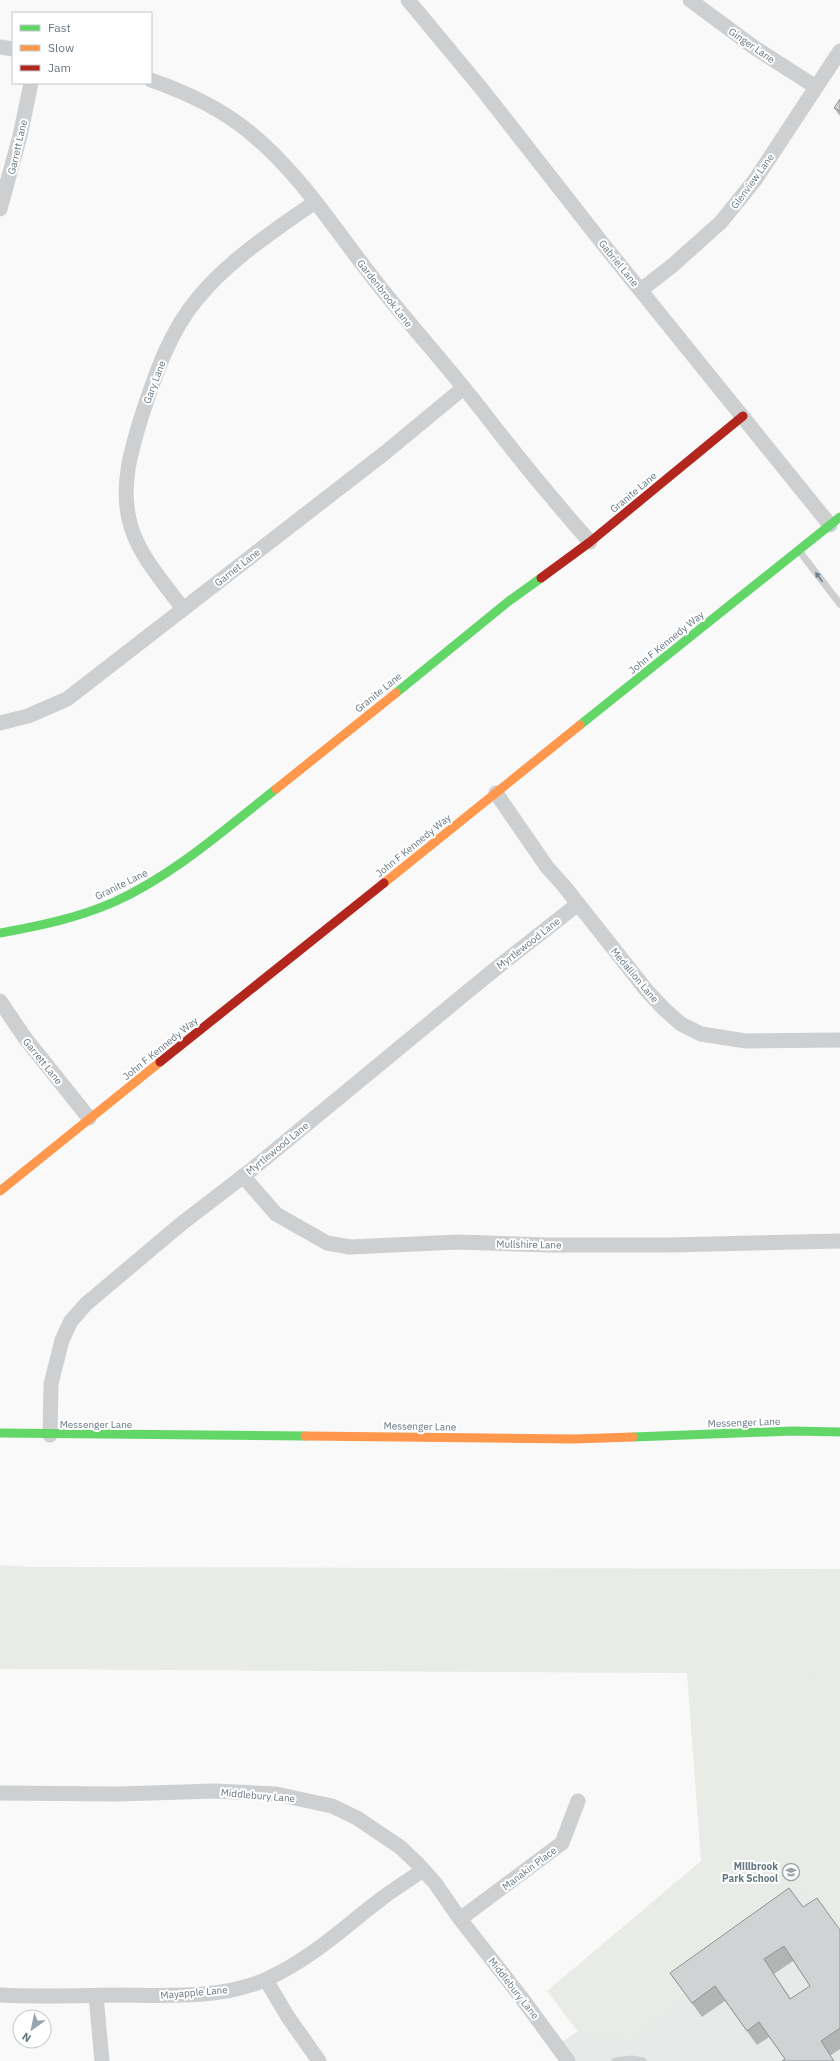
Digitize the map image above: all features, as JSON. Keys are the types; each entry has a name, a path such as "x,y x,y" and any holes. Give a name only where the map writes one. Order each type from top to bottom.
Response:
{"street":[{"name":"Gabriel Lane","path":"408,0 481,88 743,416 835,521"},
{"name":"Ginger Lane","path":"690,0 755,48 816,87"},
{"path":"0,47 12,49"},
{"name":"Glenview Lane","path":"641,290 673,265 721,222 755,180 840,51"},
{"name":"Gardenbrook Lane","path":"152,80 182,91 247,130 266,147 315,202 462,389 486,416 530,474 590,542"},
{"name":"Garrett Lane","path":"0,209 20,136 31,84"},
{"name":"Gary Lane","path":"183,609 145,556 129,520 126,500 126,478 136,434 152,385 170,343 184,317 198,298 235,261 315,202"},
{"name":"Garnet Lane","path":"0,723 28,716 67,699 392,447 462,389"},
{"name":"Granite Lane","path":"0,933 33,927 72,917 114,902 157,878 219,834 509,601 590,542 743,416"},
{"name":"John F Kennedy Way","path":"0,1191 48,1154 89,1118 835,521"},
{"name":"Medallion Lane","path":"496,793 533,849 647,991 681,1024 701,1034 746,1041 840,1040"},
{"name":"Myrtlewood Lane","path":"50,1435 51,1384 62,1340 71,1321 86,1304 175,1228 243,1176 489,974 578,904"},
{"name":"Garrett Lane","path":"2,1010 89,1118"},
{"name":"Mullshire Lane","path":"243,1176 276,1214 327,1243 350,1247 458,1242 548,1245 670,1245 840,1240"},
{"name":"Messenger Lane","path":"0,1433 50,1435 400,1436 574,1439 778,1432 840,1432"},
{"name":"Middlebury Lane","path":"0,1794 215,1792 276,1794 332,1806 357,1818 400,1847 435,1882 460,1919 530,2009 568,2061"},
{"name":"Manakin Place","path":"460,1919 562,1843 578,1801"},
{"name":"Mayapple Lane","path":"0,1995 165,1995 217,1992 266,1980 306,1958 340,1933 380,1900 423,1870"},
{"path":"266,1980 288,2017 319,2061"},
{"path":"96,1996 102,2061"}],"lane":[{"path":"799,550 840,603"},
{"path":"615,2061 632,2059 643,2061"}],"shaded area":[{"path":"0,1565 32,1567 840,1569 840,1674 774,1674 840,1675 840,1942 801,1890 633,2040 579,2033 547,1991 701,1861 687,1673 0,1669"},
{"name":"Millbrook Park School","path":"723,1673 840,1674 840,2061 569,2061 557,2045 676,1967 728,1907"}],"building":[{"path":"840,99 840,111 834,108"},
{"path":"789,1888 803,1907 817,1898 840,1930 840,2028 821,2041 834,2061 782,2061 785,2059 759,2022 747,2031 715,1986 692,2003 670,1973","holes":["784,1946 810,1986 790,1999 764,1959"]}],"traffic: fast":[{"path":"580,725 840,517"},
{"path":"396,693 509,601 541,578"},
{"path":"0,933 44,924 86,913 114,902 136,891 178,865 276,789"},
{"path":"633,1437 793,1431 840,1432"},
{"path":"0,1433 305,1436"}],"traffic: slow":[{"path":"276,789 396,693"},
{"path":"384,883 580,725"},
{"path":"0,1191 160,1062"},
{"path":"305,1436 574,1439 633,1437"}],"traffic: jam":[{"path":"541,578 590,542 743,416"},
{"path":"160,1062 384,883"}],"place":[{"name":"Millbrook Park School","path":"791,1872"}]}
